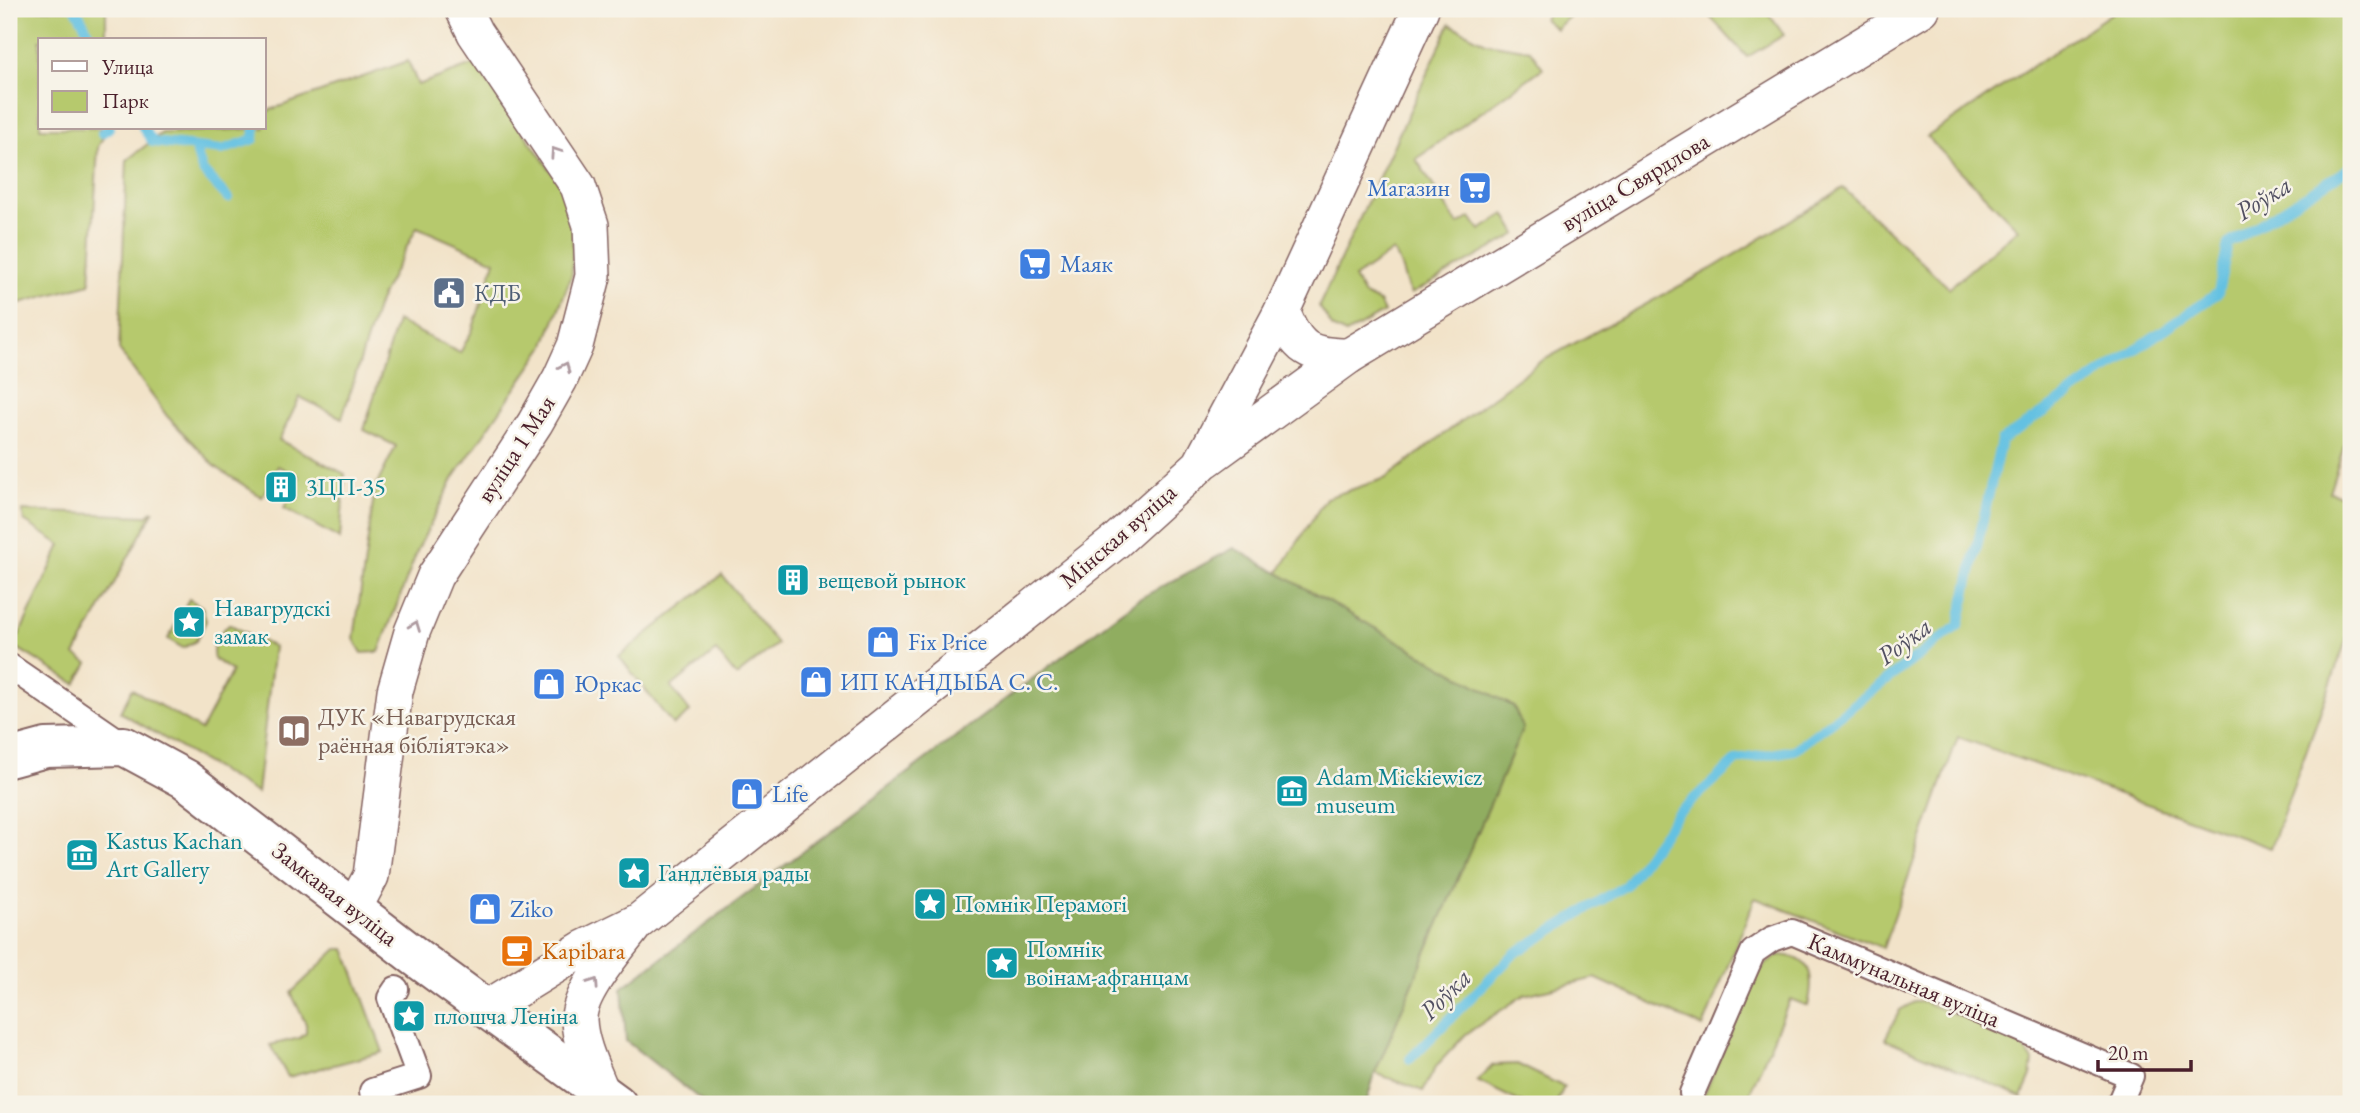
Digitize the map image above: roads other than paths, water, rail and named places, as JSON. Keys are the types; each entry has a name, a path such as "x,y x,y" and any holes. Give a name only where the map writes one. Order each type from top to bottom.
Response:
{"main road":[{"path":"9,758 46,748 124,746"},
{"name":"Замкавая вуліца","path":"124,746 185,779 610,1099"}],"street":[{"name":"вуліца 1 Мая","path":"354,908 370,876 395,691 412,632 435,576 535,423 560,379 575,346 593,275 591,225 578,186 475,33 463,9"},
{"name":"Мінская вуліца","path":"487,1008 584,948 639,920 1115,542 1200,464 1282,311 1420,9"},
{"name":"вуліца Свярдлова","path":"1200,464 1349,356 1922,9"},
{"path":"1282,311 1290,331 1302,348 1324,356 1349,356"},
{"path":"9,666 124,746"},
{"name":"Мінская вуліца","path":"610,1099 585,1048 579,1017 586,994 639,920"},
{"name":"Каммунальная вуліца","path":"1692,1093 1753,952 1772,939 1792,932 2131,1076 2119,1104"},
{"path":"374,1104 372,1091 419,1076 390,998 396,989"}],"waterway":[{"path":"76,9 92,38"},
{"path":"102,133 106,130"},
{"path":"144,130 153,142 222,150 254,139 255,130"},
{"path":"195,147 202,170 228,198"},
{"name":"Роўка","path":"1410,1059 1514,954 1626,885 1677,814 1737,760 1794,750 1959,625 2001,441 2218,293 2228,244 2351,167"}],"place":[{"name":"Магазин","path":"1475,188"},
{"name":"Маяк","path":"1035,264"},
{"name":"КДБ","path":"449,293"},
{"name":"3ЦП-35","path":"281,487"},
{"name":"вещевой рынок","path":"793,580"},
{"name":"Навагрудскі замак","path":"189,622"},
{"name":"Fix Price","path":"883,642"},
{"name":"ИП КАНДЫБА С. С.","path":"816,682"},
{"name":"Юркас","path":"549,684"},
{"name":"ДУК «Навагрудская раённая бібліятэка»","path":"294,731"},
{"name":"Adam Mickiewicz museum","path":"1292,791"},
{"name":"Life","path":"747,794"},
{"name":"Kastus Kachan Art Gallery","path":"82,855"},
{"name":"Гандлёвыя рады","path":"634,873"},
{"name":"Помнік Перамогі","path":"930,904"},
{"name":"Ziko","path":"485,909"},
{"name":"Kapibara","path":"517,951"},
{"name":"Помнік воінам-афганцам","path":"1002,963"},
{"name":"плошча Леніна","path":"409,1016"}]}
